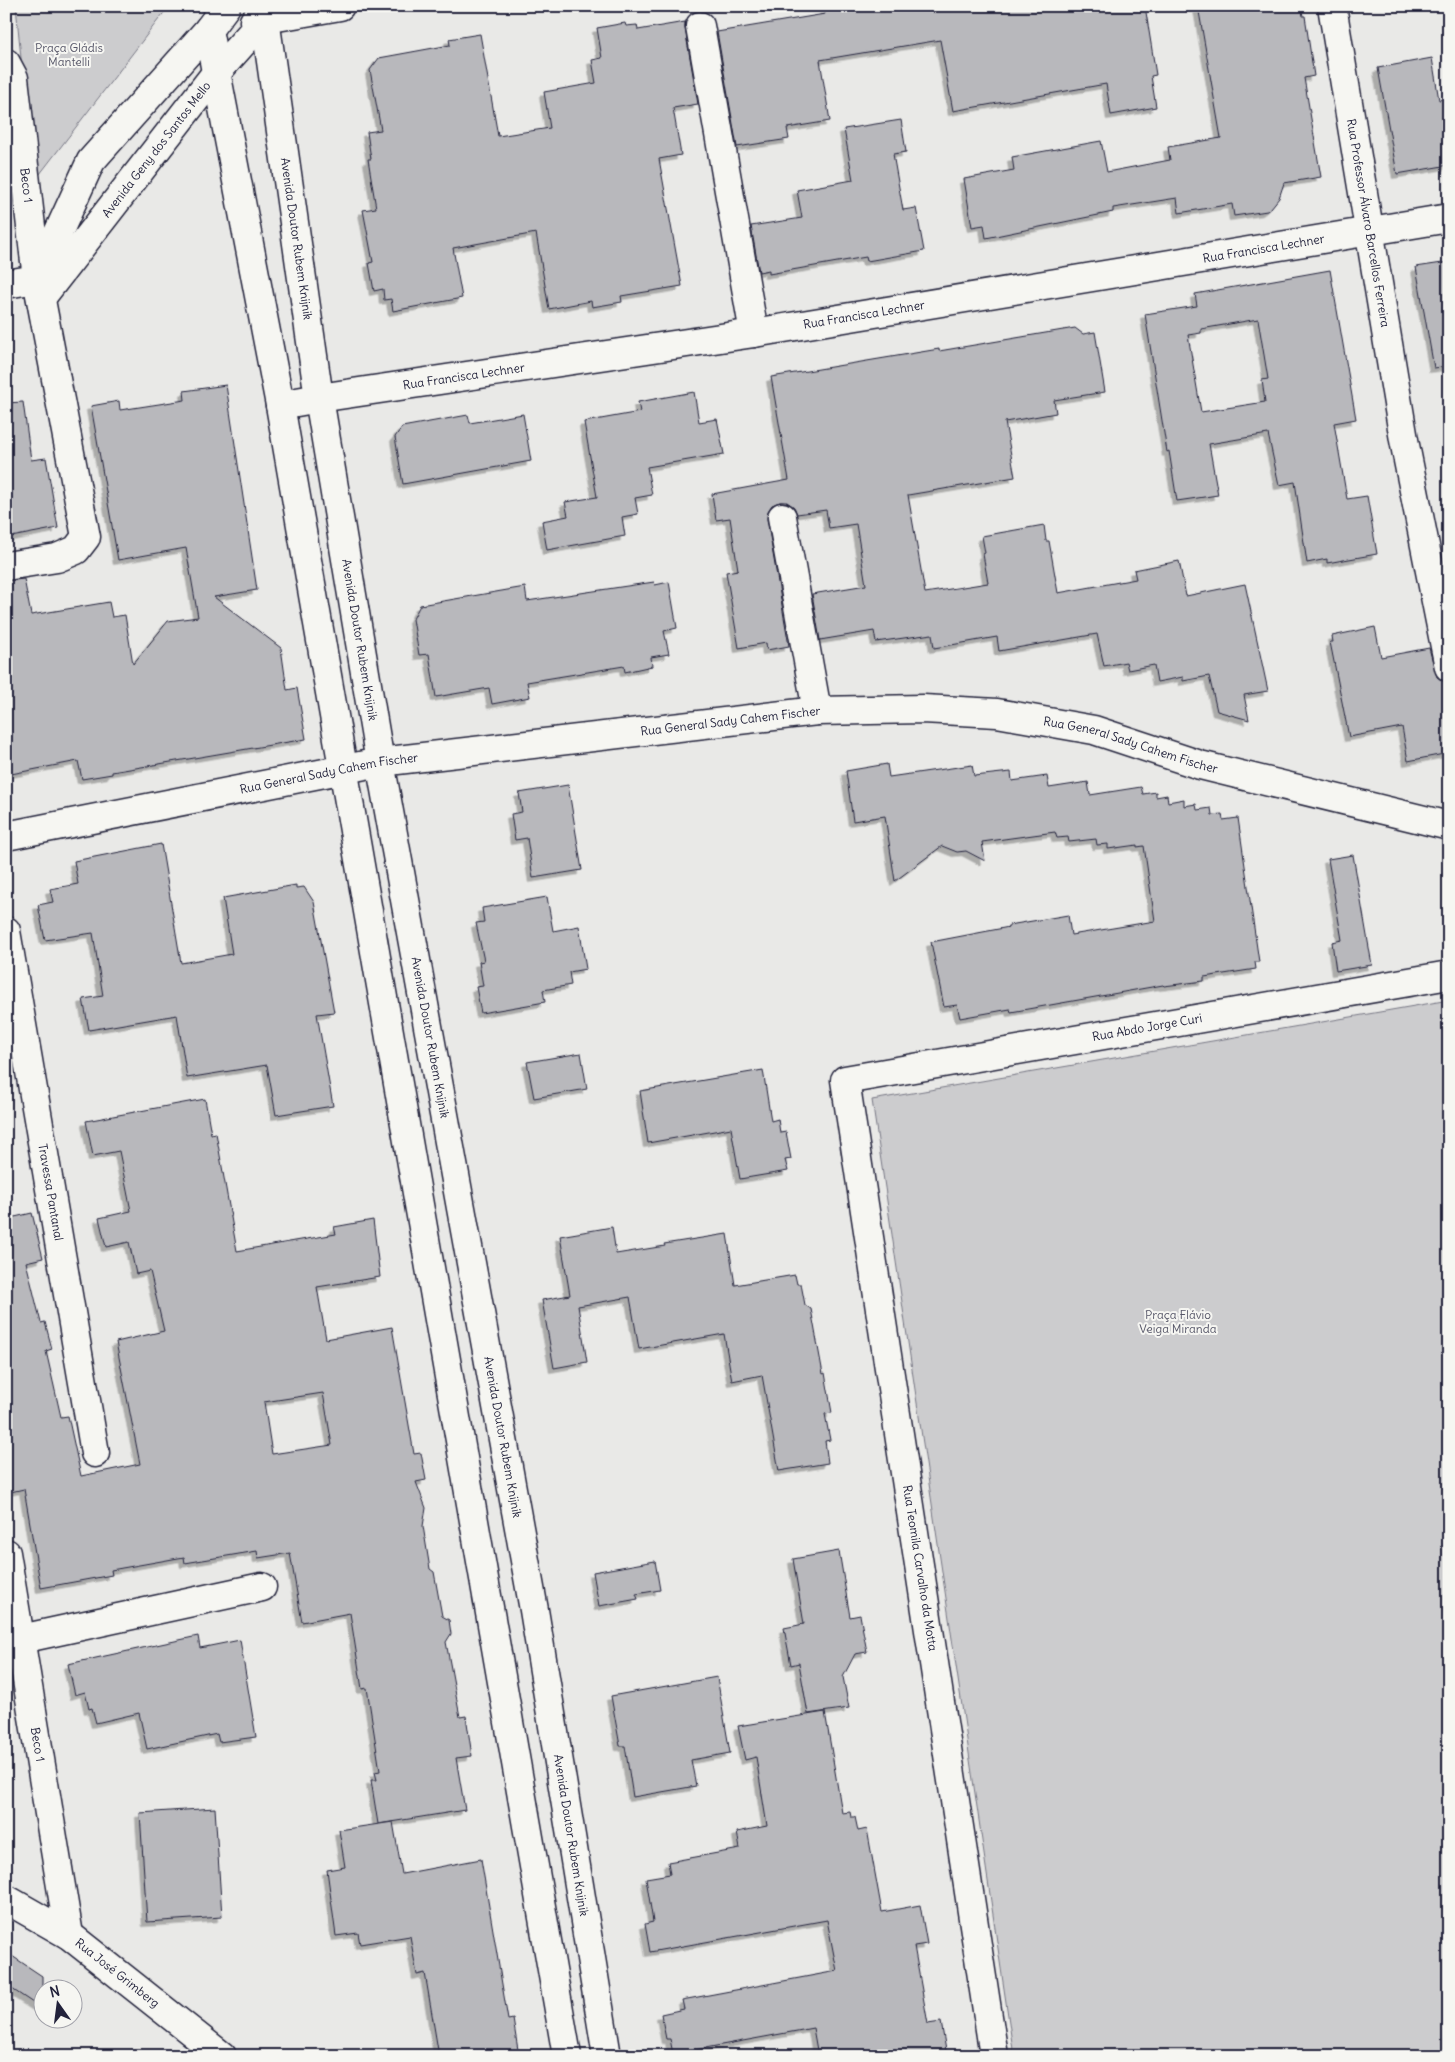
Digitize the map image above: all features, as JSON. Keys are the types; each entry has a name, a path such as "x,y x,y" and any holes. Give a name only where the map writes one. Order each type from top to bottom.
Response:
{"street":[{"path":"6,284 39,288 91,161 208,30 226,6"},
{"path":"208,30 270,13 340,6"},
{"name":"Rua Professor Álvaro Barcellos Ferreira","path":"1332,6 1404,440 1449,667"},
{"name":"Avenida Geny dos Santos Mello","path":"39,288 216,73 270,13"},
{"name":"Avenida Doutor Rubem Knijnik","path":"270,13 320,398 380,762 534,1610 607,2056"},
{"path":"700,26 754,333"},
{"path":"208,30 280,406 567,2056"},
{"name":"Beco 1","path":"6,63 14,78 39,288 86,537 76,550 57,558 6,566"},
{"name":"Rua Francisca Lechner","path":"280,406 320,398 754,333 1449,218"},
{"path":"782,517 817,712"},
{"name":"Rua General Sady Cahem Fischer","path":"6,836 380,762 817,712 923,709 997,713 1084,728 1200,765 1449,826"},
{"name":"Travessa Pantanal","path":"6,931 95,1453"},
{"name":"Rua Abdo Jorge Curi","path":"845,1080 1449,975"},
{"name":"Rua Teomila Carvalho da Motta","path":"845,1080 994,2056"},
{"path":"424,1227 462,1220"},
{"name":"Beco 1","path":"6,1553 69,1935"},
{"path":"21,1639 262,1587"},
{"path":"492,1618 534,1610"},
{"name":"Rua José Grimberg","path":"6,1899 69,1935 222,2056"}],"green space":[{"name":"Praça Gládis Mantelli","path":"16,6 169,6 33,183"},
{"name":"Praça Flávio Veiga Miranda","path":"1449,1000 1449,2056 1014,2056 872,1100"}],"building":[{"path":"824,6 1145,6 1156,75 1151,76 1156,107 1111,115 1106,84 953,111 940,40 820,60 830,121 787,128 789,139 737,147 717,32 825,14"},
{"path":"1198,6 1301,6 1303,16 1305,16 1314,76 1304,78 1321,177 1284,183 1279,198 1267,211 1234,216 1232,204 1179,213 1177,198 1113,208 1113,212 986,238 984,225 972,227 964,179 1014,170 1012,157 1101,141 1107,172 1170,160 1168,147 1221,138"},
{"path":"685,22 698,104 673,108 681,155 659,159 682,286 621,296 622,302 592,307 591,301 549,309 536,233 453,248 462,298 393,311 391,299 384,300 383,289 374,291 369,263 373,262 363,210 376,208 368,159 371,159 367,132 381,130 370,70 379,58 450,45 449,39 480,34 498,136 550,128 544,92 596,83 592,60 602,58 597,28 625,23 626,26 637,25 638,30"},
{"path":"1432,58 1439,100 1449,98 1449,165 1397,174 1378,68"},
{"path":"901,120 906,152 893,154 903,210 916,208 924,251 867,261 866,257 769,274 769,270 759,272 751,226 802,218 797,190 853,180 844,129"},
{"path":"1449,262 1449,366 1434,368 1416,267"},
{"path":"1330,270 1356,419 1334,423 1347,499 1367,496 1377,554 1327,563 1327,559 1307,563 1295,482 1279,485 1268,434 1209,444 1218,495 1177,501 1169,451 1167,452 1145,314 1197,306 1195,294","holes":["1258,319 1268,379 1262,380 1265,402 1201,412 1188,335 1201,333 1201,329"]},
{"path":"1075,328 1083,334 1095,332 1105,392 1054,400 1056,413 1005,422 1015,477 908,495 925,593 988,583 982,536 1044,525 1046,541 1049,541 1058,593 1136,579 1134,570 1179,561 1186,596 1245,584 1268,691 1244,695 1249,720 1217,711 1209,676 1183,681 1183,677 1157,682 1154,665 1128,670 1126,662 1104,666 1097,634 999,651 997,637 934,648 932,634 876,642 874,631 820,640 812,594 866,585 856,524 829,528 826,510 797,514 794,507 787,502 772,505 768,511 767,519 789,646 767,650 766,643 739,648 726,572 738,570 730,518 716,520 712,494 789,480 771,377"},
{"path":"226,385 257,590 214,597 281,648 287,690 297,688 306,739 112,772 112,774 82,779 78,761 6,775 6,581 24,579 31,615 109,602 112,617 125,615 133,664 168,621 198,617 186,548 118,560 91,406 119,401 120,410 185,400 184,391"},
{"path":"694,392 699,422 717,419 724,454 647,467 652,495 635,498 638,514 622,517 625,536 547,550 542,521 568,516 565,502 597,497 584,422 640,412 638,402"},
{"path":"23,402 31,460 46,458 58,528 6,538 6,403"},
{"path":"523,414 531,461 403,484 395,437 402,427 468,415 470,423"},
{"path":"654,582 655,585 669,582 677,628 664,631 669,654 651,657 652,666 625,672 624,666 527,682 530,697 492,704 489,688 436,697 429,654 419,655 413,619 420,605 525,587 527,601"},
{"path":"1375,627 1381,657 1429,648 1437,677 1444,682 1449,682 1449,753 1408,761 1402,727 1349,737 1330,642 1333,642 1332,636"},
{"path":"887,764 889,777 972,765 974,776 1011,772 1012,781 1047,776 1049,788 1088,782 1090,795 1141,787 1143,794 1156,792 1156,797 1167,795 1168,802 1184,799 1184,806 1196,804 1197,810 1211,808 1212,815 1222,814 1223,820 1238,818 1259,962 1255,962 1256,969 1204,977 1204,981 1163,985 1011,1012 1010,1009 960,1018 957,1005 944,1007 931,942 1009,927 1009,925 1068,915 1071,935 1155,921 1144,846 1137,847 1137,845 1108,849 1108,844 1097,845 1096,839 1069,842 1068,837 1057,838 1055,832 982,842 985,861 966,851 957,852 942,846 895,881 885,816 853,821 846,771"},
{"path":"568,785 582,870 533,878 527,838 515,840 511,814 522,812 519,793"},
{"path":"161,844 181,963 232,954 223,898 296,885 296,888 304,887 314,902 334,1012 317,1014 333,1106 276,1115 267,1065 187,1078 177,1015 89,1030 83,999 103,996 93,933 45,940 38,905 53,902 50,889 78,884 74,861"},
{"path":"1353,855 1372,965 1336,971 1332,942 1342,940 1328,859"},
{"path":"547,897 553,931 579,926 586,969 569,972 571,985 543,990 545,1002 481,1013 476,987 483,986 479,962 484,961 476,923 484,922 482,908"},
{"path":"581,1053 587,1089 534,1098 527,1062"},
{"path":"763,1070 771,1121 778,1119 780,1133 786,1132 791,1159 785,1160 788,1171 740,1179 731,1128 648,1143 640,1091"},
{"path":"205,1099 211,1134 216,1133 237,1251 336,1234 334,1227 373,1220 380,1277 317,1287 326,1339 392,1327 414,1454 421,1453 426,1480 416,1482 426,1508 423,1526 430,1569 434,1572 442,1616 449,1620 451,1634 446,1642 460,1717 466,1716 472,1756 456,1758 465,1810 378,1824 371,1780 377,1780 375,1772 380,1771 367,1688 362,1689 350,1613 302,1622 290,1553 258,1558 257,1551 185,1563 184,1557 111,1570 112,1575 41,1588 24,1489 6,1493 6,1219 32,1213 43,1258 26,1262 41,1323 45,1322 52,1349 46,1351 61,1417 68,1416 81,1476 140,1464 116,1342 164,1331 150,1271 136,1274 129,1242 106,1247 99,1218 131,1211 119,1151 93,1156 86,1121","holes":["323,1393 332,1445 272,1454 264,1402"]},
{"path":"612,1227 616,1254 727,1234 735,1285 795,1275 797,1284 801,1284 805,1305 811,1309 823,1374 825,1373 832,1413 825,1414 830,1440 825,1441 828,1463 779,1471 762,1375 732,1381 724,1334 639,1349 630,1297 578,1306 587,1362 554,1368 542,1300 570,1295 560,1236"},
{"path":"839,1551 850,1617 860,1615 867,1652 855,1654 843,1677 849,1708 808,1714 799,1663 791,1665 784,1628 804,1624 793,1559"},
{"path":"655,1561 660,1590 636,1594 638,1599 599,1606 593,1572"},
{"path":"198,1636 200,1648 240,1640 256,1737 219,1742 217,1734 147,1749 139,1713 96,1723 92,1708 89,1709 85,1692 75,1695 68,1664"},
{"path":"717,1677 730,1753 691,1760 696,1786 633,1797 625,1746 620,1746 611,1696"},
{"path":"825,1712 842,1813 850,1812 851,1817 855,1817 858,1831 867,1829 882,1912 920,1905 927,1944 914,1946 928,2024 941,2022 947,2056 818,2056 813,2028 673,2054 670,2039 666,2039 661,2014 684,2009 682,2000 837,1971 827,1920 650,1952 645,1924 653,1922 646,1878 670,1874 668,1862 740,1849 737,1832 767,1826 756,1757 745,1760 738,1726"},
{"path":"215,1808 222,1917 147,1922 140,1813"},
{"path":"393,1822 402,1874 481,1859 508,2020 513,2019 519,2056 439,2056 425,1973 417,1975 410,1936 360,1944 358,1933 336,1936 327,1870 345,1867 339,1830"},
{"path":"6,1952 42,1976 42,1980 32,1980 32,2002 6,1985"}]}
